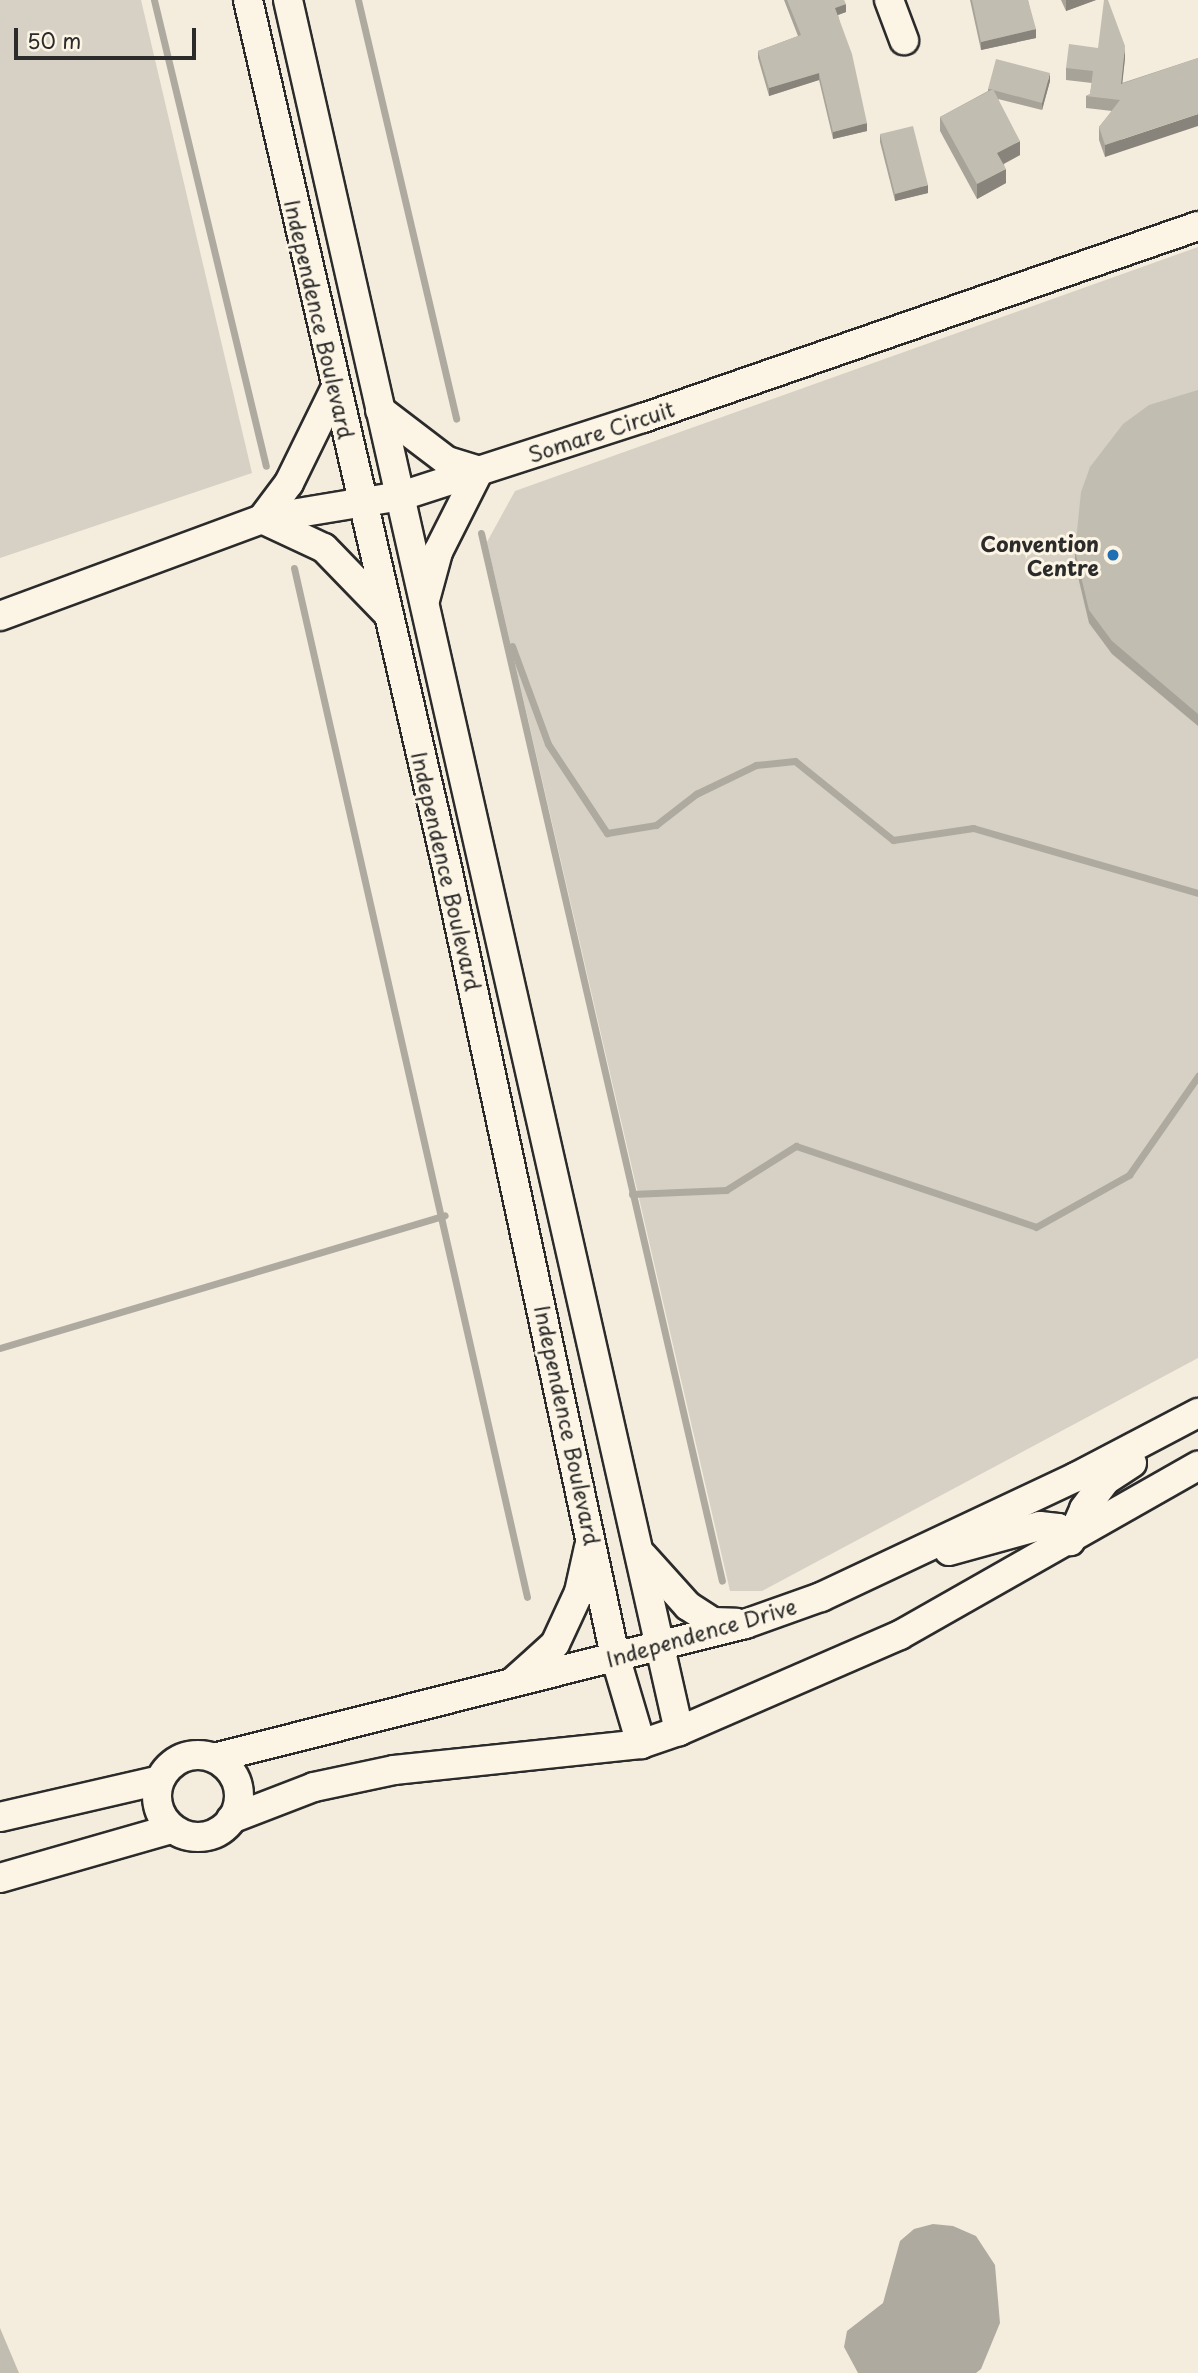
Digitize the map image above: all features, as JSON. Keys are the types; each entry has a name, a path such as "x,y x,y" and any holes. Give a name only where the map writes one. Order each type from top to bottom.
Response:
{"street":[{"name":"Independence Boulevard","path":"248,0 334,391 389,615 592,1536 615,1656 641,1744"},
{"name":"Independence Boulevard","path":"288,0 643,1556 679,1731"},
{"path":"889,0 904,40"},
{"name":"Somare Circuit","path":"0,616 262,519 401,496 1198,226"},
{"path":"334,391 289,483 262,519 324,548 389,615"},
{"path":"380,410 447,461 479,471 438,552 424,603"},
{"name":"Independence Drive","path":"0,1817 160,1780 182,1758 214,1758 659,1643 745,1624 821,1597 1198,1413"},
{"path":"1070,1541 1084,1509 1106,1480 1151,1450 1166,1430"},
{"path":"231,1819 314,1787 394,1770 641,1744 679,1731 900,1635 1198,1466"},
{"path":"888,1564 1040,1526 1058,1528 1070,1541"},
{"path":"512,1683 555,1644 579,1592 592,1536"},
{"path":"643,1556 688,1606 713,1622 745,1624"},
{"path":"0,1878 171,1829 206,1835 229,1825 237,1786 232,1774 214,1758"},
{"path":"160,1780 158,1805 171,1829"}],"shaded area":[{"path":"0,0 141,0 252,473 0,558"},
{"path":"1198,247 1198,1358 762,1591 730,1591 487,542 515,491"},
{"path":"933,2224 953,2226 976,2236 995,2265 1000,2323 981,2369 976,2373 858,2373 844,2347 847,2331 883,2303 900,2241 914,2229"}],"building":[{"path":"787,0 844,0 846,4 835,8 852,54 867,123 833,132 819,73 769,88 758,51 801,35"},
{"path":"972,0 1028,0 1036,29 981,42"},
{"path":"1104,0 1108,0 1125,46 1121,84 1198,58 1198,114 1105,145 1099,127 1120,100 1086,96 1090,94 1093,71 1066,68 1069,44 1098,48"},
{"path":"996,59 1050,73 1042,103 988,89"},
{"path":"993,89 1020,141 997,153 1006,169 977,184 940,117"},
{"path":"913,126 928,185 895,194 880,134"},
{"path":"1198,390 1198,714 1112,641 1089,610 1075,551 1081,492 1090,467 1123,424 1149,405"},
{"path":"0,2328 19,2373 0,2373"}],"waterway":[{"path":"154,0 266,466"},
{"path":"358,0 456,419"},
{"path":"481,533 722,1581"},
{"path":"294,568 527,1597"},
{"path":"512,646 548,744 607,833 656,825 696,794 756,765 795,761 893,840 973,828 1198,893"},
{"path":"632,1194 726,1190 796,1146 1036,1227 1129,1175 1198,1076"},
{"path":"0,1348 445,1215"}],"place":[{"name":"Convention Centre","path":"1113,555"}]}
